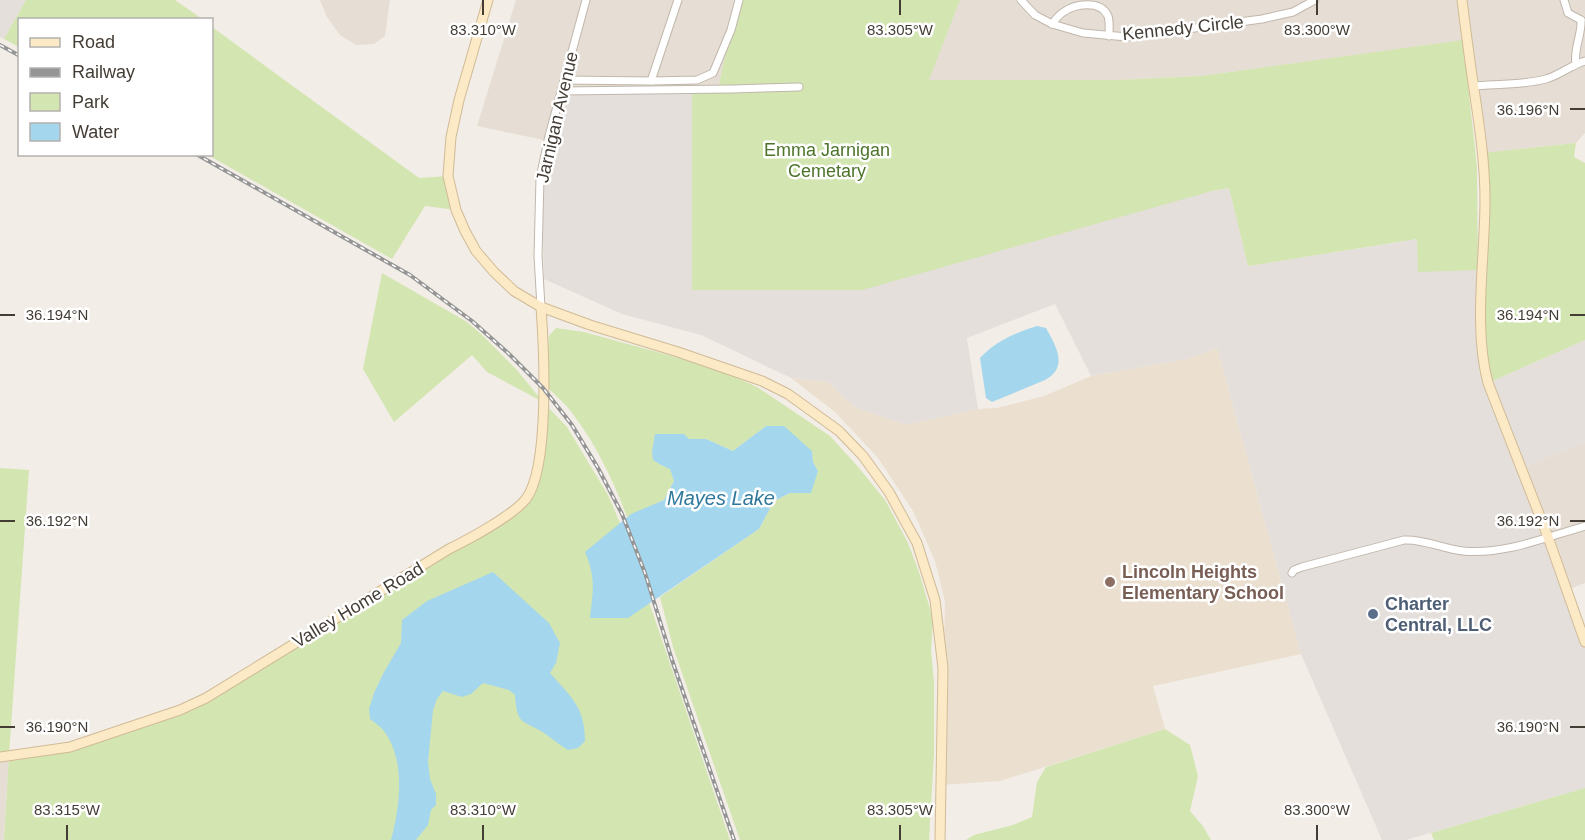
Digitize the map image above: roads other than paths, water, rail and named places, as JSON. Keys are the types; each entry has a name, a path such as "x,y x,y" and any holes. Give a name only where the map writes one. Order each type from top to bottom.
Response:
{"street":[{"path":"488,0 459,100 451,137 448,176 456,210 476,252 514,291 541,307 762,381 788,394 839,430 863,456 889,492 917,543 935,600 943,668 940,840"},
{"name":"Jarnigan Avenue","path":"541,307 538,256 540,178 586,0"},
{"path":"651,81 678,0"},
{"path":"564,80 697,80 713,74 731,30 739,0"},
{"name":"Kennedy Circle","path":"1021,0 1035,15 1052,24 1083,33 1109,36 1138,35 1262,19 1293,12 1315,0"},
{"path":"1462,0 1481,141 1485,199 1482,283 1484,365 1488,383 1548,537 1585,642"},
{"path":"1564,0 1568,13 1583,19 1575,51 1576,64"},
{"path":"1052,24 1060,14 1075,5 1087,3 1098,5 1104,8 1109,18 1109,36"},
{"path":"1473,86 1544,80 1585,61"},
{"path":"561,91 732,90 799,87"},
{"name":"Valley Home Road","path":"0,757 70,747 190,706 467,540 521,504 531,491 536,478 541,444 544,365 541,307"},
{"path":"1292,573 1302,567 1404,540 1418,540 1464,551 1485,551 1505,549 1585,526"}],"water":[{"path":"1037,326 1046,328 1053,342 1058,356 1057,369 1045,380 992,402 986,398 980,358 1006,338"},
{"name":"Mayes Lake","path":"766,426 784,426 812,451 813,462 818,471 811,493 790,493 774,501 759,529 628,618 590,618 592,577 585,552 631,514 664,500 674,481 670,469 653,460 655,434 684,434 689,439 706,439 733,451"},
{"path":"493,572 549,623 560,643 556,663 550,673 575,703 582,719 585,741 578,748 568,750 526,723 519,717 515,695 509,690 483,683 471,694 462,697 443,691 433,710 428,762 430,779 436,794 436,805 431,810 428,825 416,840 391,840 399,798 398,770 391,743 383,730 370,719 369,709 374,693 401,643 402,620 427,601"}],"railway":[{"path":"0,45 18,55"},
{"path":"200,156 410,275 472,321 508,353 543,388 572,425 622,514 645,573 672,660 734,840"}],"place":[{"name":"Lincoln Heights Elementary School","path":"1110,582"},
{"name":"Charter Central, LLC","path":"1373,614"}],"park label":[{"name":"Emma Jarnigan Cemetary","path":"827,160"}]}
